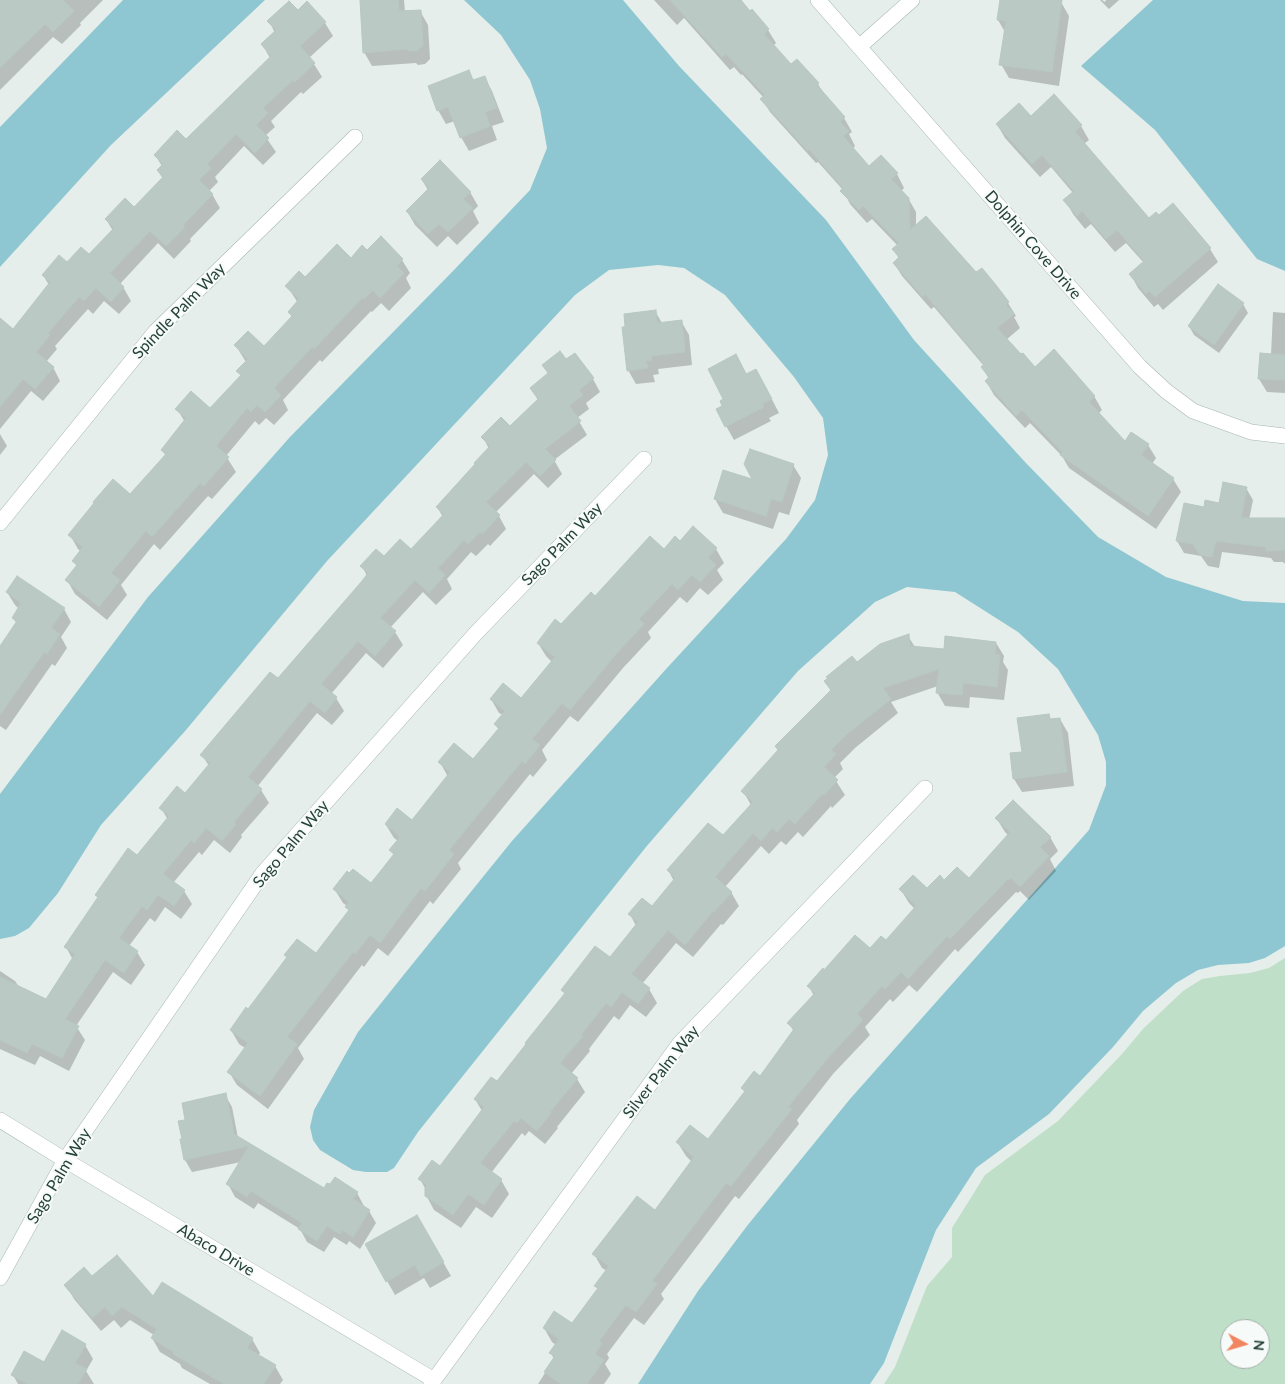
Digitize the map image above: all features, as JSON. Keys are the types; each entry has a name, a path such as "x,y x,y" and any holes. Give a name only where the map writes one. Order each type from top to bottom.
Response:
{"street":[{"name":"Dolphin Cove Drive","path":"818,0 1140,367 1166,392 1193,411 1251,432 1285,436"},
{"path":"859,47 912,0"},
{"name":"Spindle Palm Way","path":"0,523 156,331 356,137"},
{"name":"Sago Palm Way","path":"0,1278 65,1160 263,873 476,633 644,459"},
{"name":"Silver Palm Way","path":"432,1382 680,1043 925,788"},
{"name":"Abaco Drive","path":"0,1120 432,1382"}],"green space":[{"path":"1285,958 1285,1384 884,1384 895,1367 927,1286 952,1257 952,1228 985,1175 1058,1121 1122,1054 1143,1029 1183,991 1202,979 1250,973 1269,968"}],"water":[{"path":"123,0 265,0 111,145 0,267 0,127"},
{"path":"464,0 623,0 679,66 826,220 914,340 1025,462 1098,537 1166,577 1243,601 1285,603 1285,946 1265,958 1249,963 1218,965 1198,970 1176,983 1143,1011 1113,1047 1049,1114 976,1168 936,1230 884,1363 870,1384 638,1384 698,1291 747,1226 850,1099 1089,830 1106,785 1106,762 1098,735 1058,669 1018,632 955,592 907,587 875,602 798,671 646,847 418,1132 394,1168 387,1172 353,1170 320,1150 313,1140 310,1127 314,1110 358,1032 406,972 512,841 786,539 815,500 828,455 823,418 794,377 725,295 684,268 658,265 609,270 575,295 327,561 186,730 101,825 58,893 29,928 15,936 0,939 0,794 148,597 290,437 530,190 547,148 540,109 530,80 501,35"},
{"path":"1153,0 1285,0 1285,271 1257,259 1155,130 1081,66"}],"building":[{"path":"0,0 63,0 74,11 53,32 45,24 0,68"},
{"path":"360,0 398,0 399,11 421,10 423,45 417,51 409,51 407,49 363,53"},
{"path":"670,0 741,0 750,11 752,9 769,29 764,34 791,64 797,59 819,83 817,85 845,117 840,122 849,131 843,136 869,166 881,155 898,173 891,179 909,198 910,230 926,216 976,272 982,268 996,285 1009,302 1006,305 1014,314 997,328 1035,367 1054,349 1095,396 1089,402 1125,441 1131,432 1149,444 1141,455 1174,478 1148,516 1060,455 1062,452 1022,410 1016,416 985,381 989,377 981,367 984,364 925,294 923,297 893,263 899,257 892,249 899,243 863,206 859,210 840,191 843,188 809,149 808,151 760,99 765,95 726,54 722,57"},
{"path":"1000,0 1062,0 1052,72 999,65 1006,21 997,20"},
{"path":"289,1 298,10 307,1 326,22 300,46 315,63 295,82 293,80 263,108 268,113 256,125 269,138 255,153 236,134 207,164 211,168 199,180 213,194 183,225 185,227 166,246 150,231 110,273 124,287 111,302 96,288 84,301 79,297 48,333 50,335 36,352 54,367 35,389 23,379 0,407 0,318 13,329 50,282 42,275 59,255 67,262 81,247 89,254 114,228 105,219 125,198 134,207 163,177 157,170 163,164 154,155 177,130 186,139 271,56 261,44 276,30 267,21"},
{"path":"469,70 473,80 485,76 497,108 485,112 490,126 460,138 448,107 437,111 428,86"},
{"path":"1054,94 1082,125 1075,132 1149,218 1156,212 1159,215 1173,203 1211,248 1155,297 1149,291 1146,294 1129,274 1144,261 1117,230 1106,239 1082,211 1077,216 1063,200 1074,191 1042,155 1032,164 996,124 1019,103 1031,116"},
{"path":"440,160 471,192 463,199 473,208 448,232 439,224 428,234 406,211 429,188 421,179"},
{"path":"381,236 403,259 397,266 404,273 380,298 373,290 364,299 362,298 314,349 312,347 274,388 281,395 265,412 257,405 251,412 247,408 216,446 229,457 204,486 200,483 152,537 146,531 111,573 120,580 99,607 65,580 77,565 72,561 83,547 68,535 113,479 130,494 166,454 161,450 186,418 175,409 191,391 210,408 241,375 236,371 248,359 234,345 248,331 264,346 292,316 288,312 299,299 285,286 299,271 305,277 337,244 351,258 362,245 367,250"},
{"path":"1218,284 1244,303 1214,345 1188,326"},
{"path":"656,310 657,323 682,320 685,352 651,356 652,360 646,361 648,368 627,371 622,327 625,327 624,314"},
{"path":"560,351 566,359 575,353 594,378 579,390 583,395 569,406 581,421 545,449 556,460 540,476 526,462 486,502 500,515 482,534 480,532 468,544 464,540 438,568 445,575 429,593 415,580 380,618 396,631 375,656 358,641 321,684 337,697 325,713 310,701 248,777 262,789 234,822 236,824 222,841 206,828 194,843 191,840 163,874 185,890 174,906 158,895 147,910 142,906 119,938 138,951 124,973 105,960 65,1019 79,1026 62,1058 32,1044 27,1053 0,1040 0,977 46,999 75,954 64,947 98,897 95,895 128,848 137,855 169,816 159,808 177,786 185,793 210,763 200,755 270,672 278,678 362,581 368,573 360,566 376,549 384,556 400,539 411,549 444,514 436,507 490,446 481,437 501,417 510,426 538,399 530,388 548,373 542,365"},
{"path":"1260,353 1285,355 1285,380 1258,379"},
{"path":"736,354 746,374 756,369 772,399 762,404 764,407 725,427 716,409 722,406 720,401 723,399 708,369"},
{"path":"750,449 794,464 782,502 771,499 766,516 714,499 723,470 752,479 744,464"},
{"path":"1223,482 1247,487 1241,518 1285,518 1285,550 1266,551 1266,547 1216,541 1212,557 1200,555 1193,544 1176,541 1184,503 1204,507 1205,500 1219,503"},
{"path":"693,526 717,548 708,558 716,565 700,582 692,575 678,590 672,584 639,619 644,624 616,654 570,710 562,703 532,739 540,745 525,764 522,761 449,850 454,854 425,891 421,888 380,943 370,935 355,954 353,952 287,1037 297,1044 260,1096 227,1072 248,1043 230,1030 246,1007 248,1009 287,957 284,955 297,939 316,953 349,910 345,907 349,902 333,889 347,871 349,873 353,869 371,883 394,854 389,850 400,837 385,824 397,808 412,820 450,772 438,762 454,743 473,759 499,728 494,724 505,711 490,699 503,683 521,698 555,657 537,643 555,619 561,624 591,592 595,596 650,536 664,549 675,536 680,541"},
{"path":"17,576 65,608 51,628 60,634 47,654 44,652 0,715 0,646 17,621 12,618 21,603 6,592"},
{"path":"909,634 910,646 944,649 945,636 996,642 995,654 1000,655 997,687 963,683 962,695 936,693 939,669 883,688 891,699 847,734 831,750 836,754 824,767 838,780 824,795 822,794 795,824 789,819 777,832 772,828 761,841 753,833 715,877 732,892 713,911 685,945 668,930 631,974 650,988 638,1004 622,992 611,1007 606,1003 581,1035 583,1036 560,1063 578,1078 537,1131 521,1118 517,1123 514,1121 480,1163 502,1179 484,1205 468,1194 453,1215 425,1196 427,1185 418,1179 432,1160 440,1166 484,1107 474,1099 491,1077 497,1081 565,993 561,990 595,946 610,957 638,922 628,914 642,898 652,906 675,878 667,870 708,823 723,835 753,802 741,791 778,750 775,746 831,690 824,681 828,678 826,677 852,656 857,662 880,644"},
{"path":"1049,714 1050,719 1060,718 1067,772 1013,779 1010,753 1022,752 1017,718"},
{"path":"1013,800 1051,837 1040,847 1049,856 1020,887 1011,878 1008,879 950,939 947,936 908,979 901,972 885,989 882,986 857,1014 863,1020 826,1060 788,1107 792,1109 731,1186 726,1183 652,1281 657,1284 636,1312 626,1305 599,1341 602,1343 595,1354 604,1360 587,1384 561,1384 544,1372 555,1356 549,1353 559,1339 543,1328 554,1311 572,1323 598,1288 594,1286 609,1266 592,1254 637,1196 655,1210 694,1157 676,1142 690,1125 708,1139 745,1091 741,1088 754,1071 760,1076 794,1029 787,1023 815,993 807,986 855,935 870,948 881,936 886,940 916,906 899,889 913,875 927,888 940,875 944,880 957,867 969,878 1010,832 995,818"},
{"path":"226,1093 234,1134 324,1188 335,1177 358,1192 353,1199 370,1210 353,1237 342,1230 340,1234 327,1226 317,1241 298,1229 302,1223 251,1191 247,1197 226,1184 249,1146 184,1160 178,1121 185,1120 182,1103"},
{"path":"417,1215 444,1262 421,1276 415,1265 386,1282 365,1244"},
{"path":"117,1255 153,1296 162,1282 253,1338 247,1348 276,1365 264,1384 224,1384 173,1354 174,1352 151,1338 157,1329 122,1307 112,1316 105,1307 92,1318 64,1285 84,1267 92,1276"},
{"path":"62,1330 86,1344 75,1363 87,1369 78,1384 28,1384 11,1375 24,1351 44,1362"}]}
